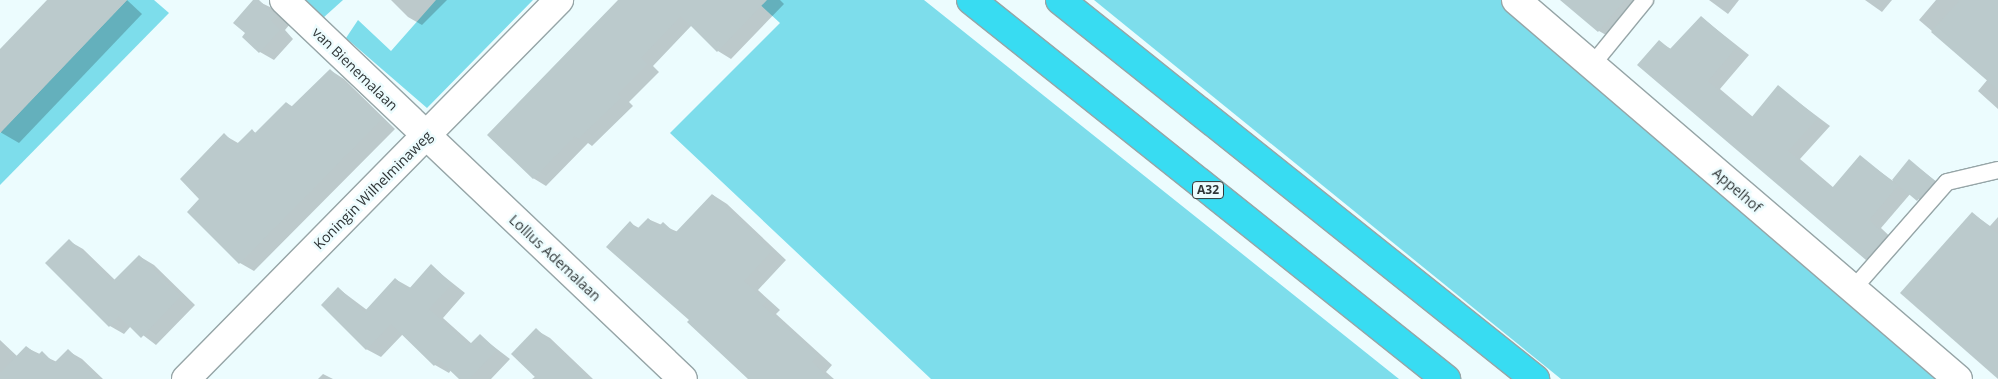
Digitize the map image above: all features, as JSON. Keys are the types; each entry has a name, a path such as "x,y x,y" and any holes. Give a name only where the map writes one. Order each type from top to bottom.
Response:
{"highway":[{"name":"A32","path":"970,0 1446,379"},
{"path":"1060,0 1535,379"}],"street":[{"name":"van Bienemalaan","path":"284,0 426,137"},
{"name":"Koningin Wilhelminaweg","path":"186,379 559,0"},
{"name":"Appelhof","path":"1516,0 1958,379"},
{"name":"Lollius Ademalaan","path":"426,137 683,379"}],"lane":[{"path":"1592,66 1645,0"},
{"path":"1853,289 1947,182 1998,170"}],"shaded area":[{"path":"127,0 154,0 169,13 0,185 0,133"},
{"path":"303,0 343,0 323,18"},
{"path":"436,0 533,0 427,108 346,38 358,20 391,51"},
{"path":"755,0 924,0 1399,379 931,379 670,133 780,23"},
{"path":"1094,0 1501,0 1935,379 1561,379"}],"building":[{"path":"47,0 127,0 0,133 0,49"},
{"path":"253,0 259,0 276,16 271,21 280,30 259,53 242,37 245,33 233,23"},
{"path":"618,0 767,0 717,52 681,16 641,58 647,64 617,94 621,98 578,139 575,136 533,179 487,135"},
{"path":"1560,0 1625,0 1598,32"},
{"path":"1960,0 1998,0 1998,90 1931,32"},
{"path":"1701,16 1737,47 1708,81 1751,118 1778,85 1818,118 1788,151 1832,188 1860,155 1898,186 1869,220 1886,236 1866,260 1637,65 1659,40 1670,49"},
{"path":"330,69 381,120 239,264 187,212 199,199 180,179 224,133 236,145 252,129 255,133 286,102 291,107"},
{"path":"1909,159 1935,181 1917,201 1892,180"},
{"path":"712,194 772,251 744,281 766,301 762,305 818,356 812,362 830,379 748,379 687,322 689,320 606,247 630,221 637,229 648,218 658,227 663,222 675,233"},
{"path":"1972,212 1998,234 1998,379 1900,293"},
{"path":"69,239 112,282 139,255 181,296 141,338 119,316 109,327 45,263"},
{"path":"431,264 452,284 429,309 469,345 480,334 497,350 469,379 459,379 439,360 434,366 391,324 366,350 321,305 338,287 364,312 395,278 408,290"},
{"path":"536,328 589,379 537,379 511,354"},
{"path":"26,346 38,355 42,351 54,363 68,349 99,379 0,379 0,373"}]}
